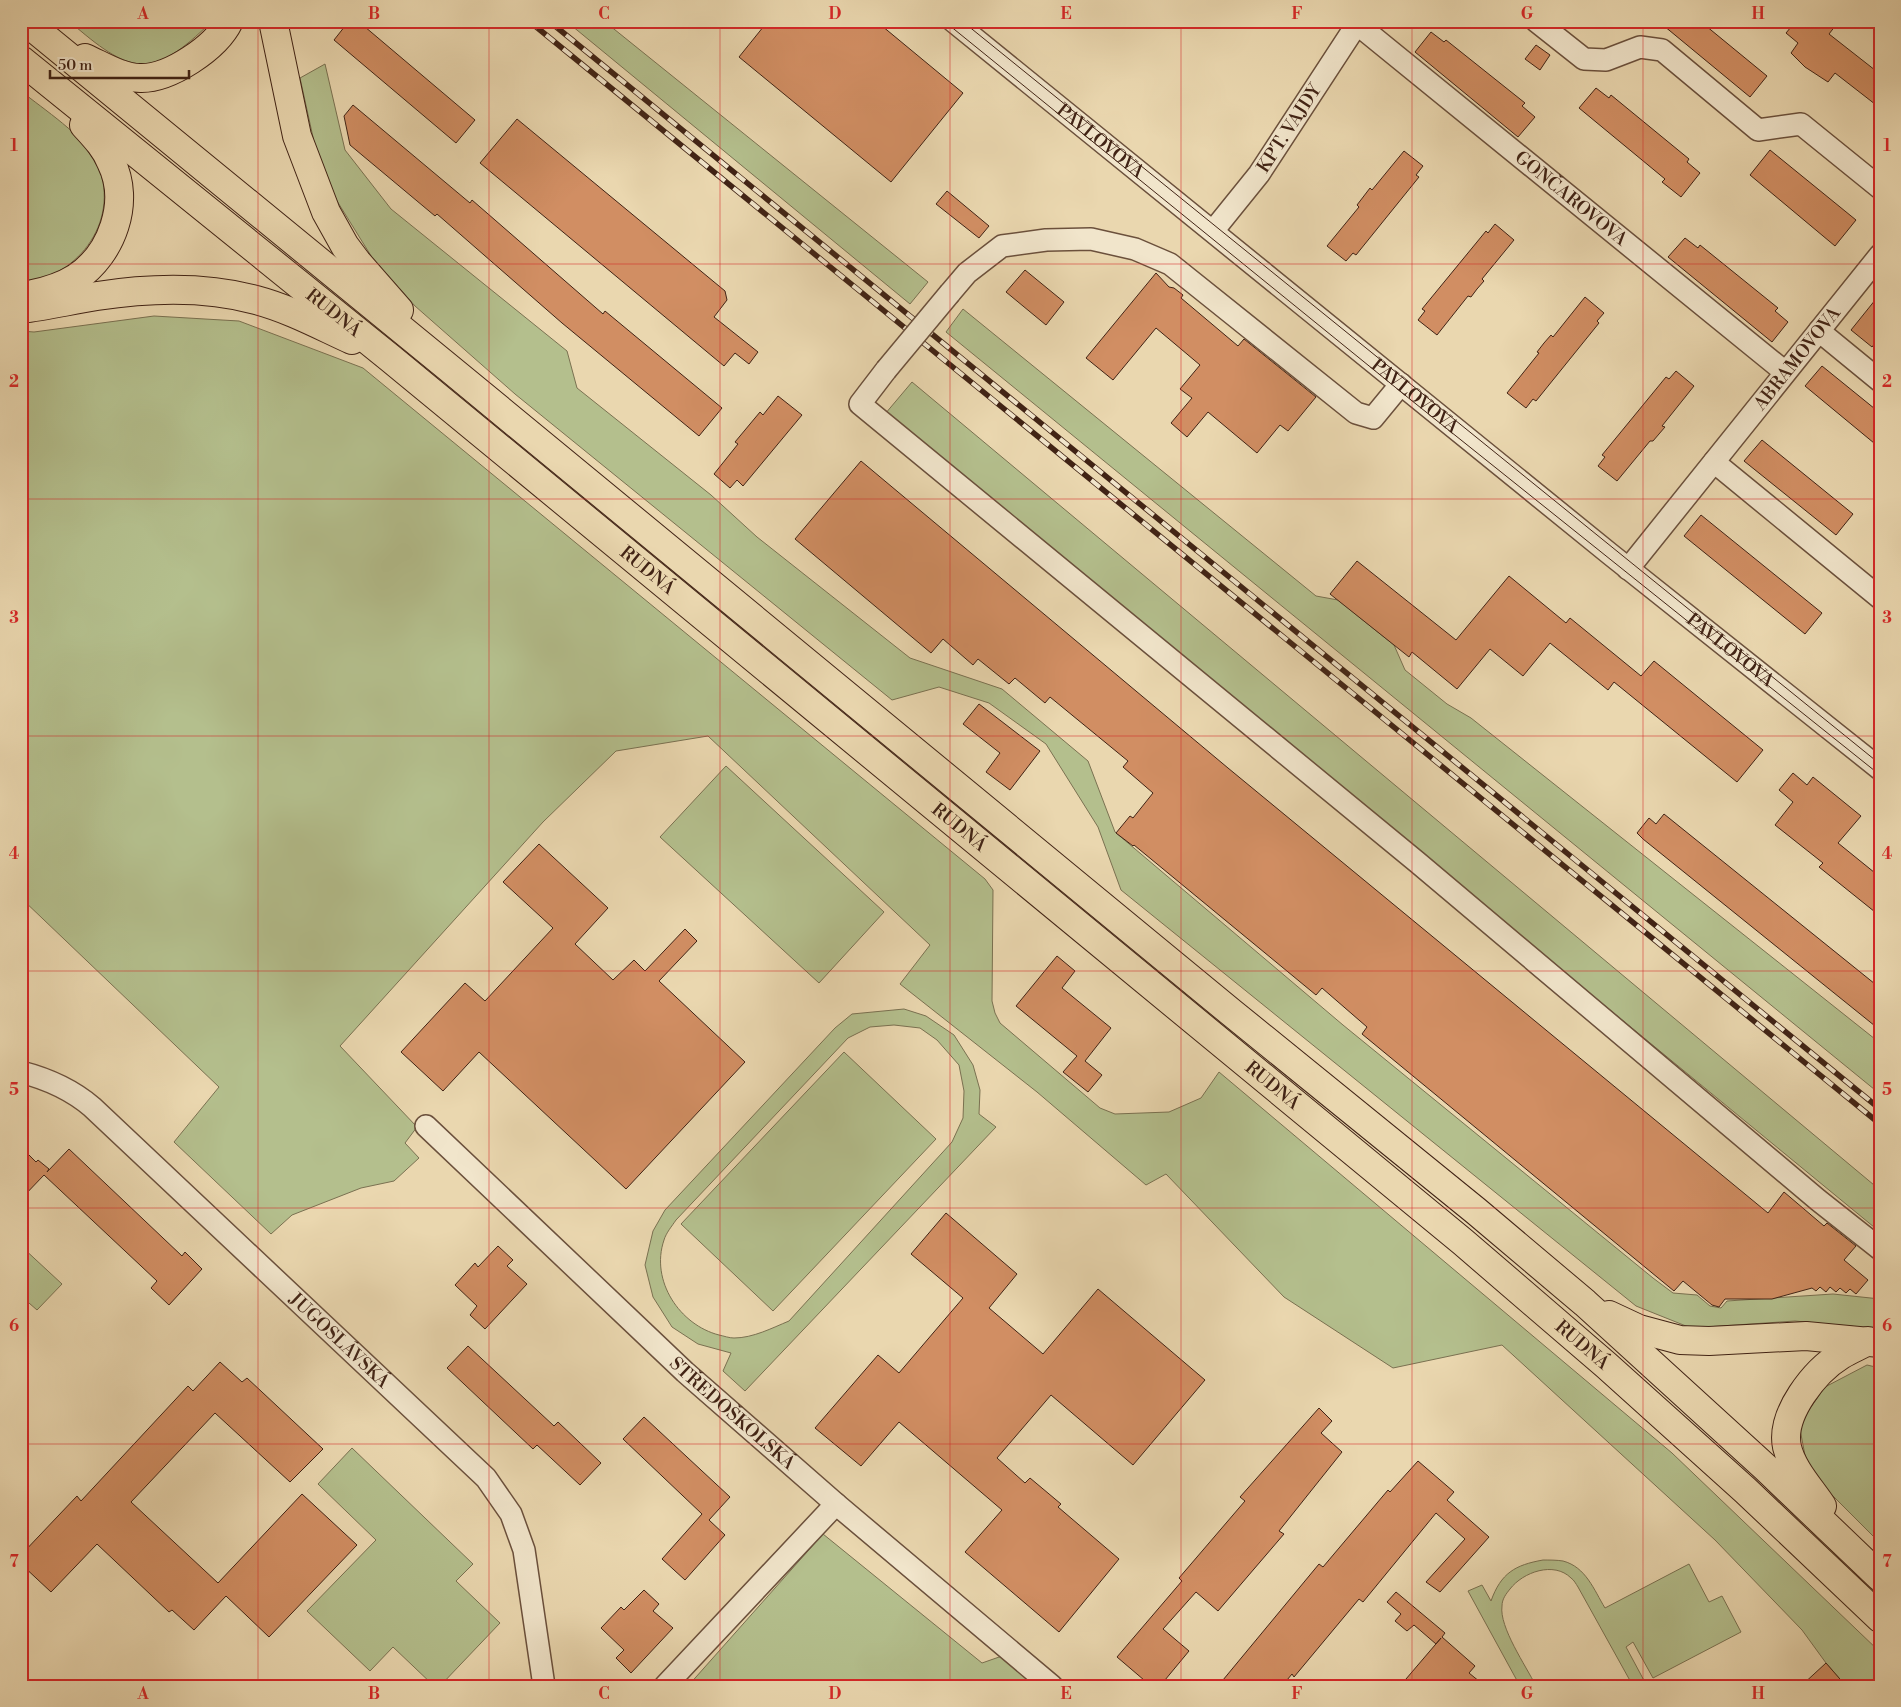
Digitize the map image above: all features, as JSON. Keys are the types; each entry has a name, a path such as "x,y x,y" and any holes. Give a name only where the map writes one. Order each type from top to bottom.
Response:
{"highway":[{"name":"RUDNÁ","path":"25,21 1209,994 1476,1211 1585,1304 1766,1468 1880,1577"},
{"path":"54,44 122,74 138,78 155,77 185,63 209,46 229,21"},
{"path":"273,21 297,136 326,212 356,262 449,368"},
{"name":"RUDNÁ","path":"29,65 390,358 1463,1242 1606,1365 1880,1618"},
{"path":"21,297 60,286 75,278 88,267 100,253 109,238 119,204 118,180 107,154 96,139 29,65"},
{"path":"21,310 118,293 157,290 210,292 256,300 284,309 390,358"},
{"path":"1585,1304 1639,1329 1680,1340 1709,1341 1806,1336 1874,1342"},
{"path":"1856,1555 1798,1470 1788,1448 1786,1432 1795,1406 1819,1372 1841,1355 1874,1342"}],"street":[{"name":"PAVLOVOVA","path":"953,21 1628,569 1877,760"},
{"path":"1536,21 1584,59 1606,60 1640,47 1662,50 1758,130 1801,124 1880,188"},
{"name":"KPT. VAJDY","path":"1213,231 1259,174 1358,23"},
{"name":"GONČAROVOVA","path":"1358,23 1786,372"},
{"path":"1401,384 1373,418 1356,413 1170,264 1135,249 1091,239 1046,240 1002,246 967,273 860,404 1407,853 1799,1184 1880,1249"},
{"name":"ABRAMOVOVA","path":"1628,569 1880,256"},
{"path":"1819,331 1880,381"},
{"path":"1714,462 1880,598"},
{"name":"JUGOSLÁVSKÁ","path":"21,1072 53,1082 81,1097 482,1474 511,1514 522,1542 528,1568 544,1686"},
{"name":"STŘEDOŠKOLSKÁ","path":"426,1126 685,1372 836,1504 1052,1686"},
{"path":"665,1686 836,1504"}],"green space":[{"path":"69,21 212,21 191,41 172,54 156,62 140,64 125,60 109,52"},
{"path":"566,21 604,21 928,282 910,304"},
{"path":"325,64 345,150 391,209 567,351 577,388 711,495 757,537 910,658 1002,689 1088,761 1115,832 1343,1025 1653,1278 1673,1293 1697,1295 1710,1306 1721,1308 1727,1301 1833,1294 1880,1299 1880,1329 1795,1321 1691,1328 1636,1306 1121,890 1098,827 1046,744 989,703 939,687 892,700 515,394 415,306 373,259 337,201 318,160 300,78"},
{"path":"21,91 73,133 91,152 103,182 104,203 100,223 91,241 78,257 61,270 42,279 21,283"},
{"path":"963,309 1316,596 1338,600 1394,645 1405,670 1447,704 1471,718 1880,1043 1880,1094 946,332"},
{"path":"154,316 239,321 363,368 985,879 993,890 992,1001 1000,1023 1100,1108 1115,1114 1169,1112 1201,1098 1219,1072 1672,1453 1880,1652 1880,1686 1846,1686 1826,1663 1802,1630 1715,1540 1502,1345 1393,1368 1284,1297 1166,1174 1146,1185 1037,1092 900,984 930,945 708,736 616,751 543,822 340,1046 417,1127 405,1143 419,1158 394,1181 361,1188 292,1215 271,1234 174,1142 219,1087 21,898 21,331 34,332"},
{"path":"912,382 1880,1190 1880,1232 885,414"},
{"path":"726,766 884,912 819,983 660,837"},
{"path":"904,1009 926,1016 954,1035 973,1065 980,1090 979,1114 996,1127 745,1391 723,1371 731,1353 698,1344 672,1327 653,1297 645,1265 653,1231 665,1210 835,1028 852,1014","holes":["894,1025 920,1028 937,1040 959,1065 964,1091 963,1118 952,1142 789,1321 741,1338 719,1335 705,1330 692,1322 672,1299 661,1271 661,1255 664,1240 676,1220 848,1038 870,1027"]},
{"path":"844,1052 936,1139 773,1311 681,1224"},
{"path":"21,1246 62,1284 37,1310 21,1296"},
{"path":"1867,1365 1880,1368 1880,1543 1808,1471 1799,1424 1825,1387"},
{"path":"352,1448 473,1564 456,1581 500,1623 440,1686 434,1686 393,1647 370,1671 307,1611 376,1540 318,1484"},
{"path":"823,1534 982,1663 1002,1656 1037,1686 688,1686"},
{"path":"1543,1560 1563,1561 1578,1568 1588,1580 1605,1608 1689,1564 1709,1602 1722,1596 1741,1632 1653,1678 1633,1642 1626,1647 1647,1686 1633,1686 1574,1581 1564,1573 1556,1570 1539,1571 1516,1583 1502,1603 1502,1615 1509,1635 1536,1686 1520,1686 1468,1591 1482,1585 1491,1601 1499,1583 1510,1572 1524,1565"}],"building":[{"path":"349,21 358,21 475,120 456,143 334,40"},
{"path":"768,21 876,21 963,93 891,182 739,57"},
{"path":"1658,21 1700,21 1767,76 1750,97"},
{"path":"1796,21 1839,21 1829,34 1880,74 1880,108 1835,73 1828,82 1805,67 1791,53 1798,43 1786,33"},
{"path":"1431,32 1444,42 1446,40 1525,103 1522,106 1535,117 1518,137 1415,52"},
{"path":"1536,45 1550,55 1540,70 1525,59"},
{"path":"1596,88 1609,98 1611,95 1689,159 1687,162 1700,173 1681,197 1662,182 1665,179 1579,108"},
{"path":"353,105 470,203 472,200 603,314 605,311 722,408 699,436 562,323 437,214 435,216 350,145 344,116"},
{"path":"517,119 725,291 727,300 714,317 758,352 749,364 735,353 724,366 480,163"},
{"path":"1770,150 1856,220 1835,246 1750,175"},
{"path":"1404,151 1423,166 1416,175 1419,177 1356,255 1353,253 1346,261 1327,246 1359,207 1357,205 1370,188 1372,190"},
{"path":"947,191 989,226 979,238 936,204"},
{"path":"1495,224 1514,240 1482,279 1484,281 1471,297 1468,296 1437,335 1418,320 1425,311 1422,309 1486,231 1488,233"},
{"path":"1685,238 1698,248 1700,245 1778,308 1775,311 1788,322 1772,342 1668,257"},
{"path":"1025,270 1064,302 1046,325 1006,292"},
{"path":"1156,273 1169,287 1174,288 1183,295 1181,298 1238,346 1244,339 1316,397 1288,431 1280,425 1257,453 1208,412 1187,437 1171,423 1192,398 1180,389 1200,365 1156,328 1113,380 1086,358"},
{"path":"1880,294 1880,337 1872,347 1851,330"},
{"path":"1585,297 1604,313 1597,321 1599,323 1536,401 1533,399 1526,408 1507,393 1539,353 1537,352 1544,343 1551,335 1553,337"},
{"path":"1822,366 1880,413 1880,448 1805,386"},
{"path":"1676,371 1694,386 1662,426 1665,427 1653,441 1650,441 1617,481 1598,466 1605,457 1602,455 1666,377 1669,379"},
{"path":"778,396 802,415 743,486 737,480 730,488 714,474 738,444 735,442 760,412 763,415"},
{"path":"1762,440 1853,514 1836,535 1744,461"},
{"path":"861,461 1228,768 1768,1213 1784,1192 1824,1226 1827,1223 1856,1246 1844,1260 1868,1280 1856,1294 1850,1289 1846,1293 1840,1288 1836,1292 1830,1287 1826,1292 1820,1287 1816,1291 1812,1288 1772,1299 1725,1299 1719,1307 1712,1305 1683,1281 1674,1291 1362,1034 1367,1027 1322,988 1316,995 1134,845 1116,833 1130,816 1133,818 1153,793 1123,767 1128,761 1050,697 1045,703 1015,678 1009,684 978,659 973,665 943,639 931,653 795,539"},
{"path":"1701,515 1822,613 1805,634 1684,536"},
{"path":"1357,561 1456,640 1509,576 1566,623 1570,618 1641,676 1654,661 1763,750 1737,782 1614,682 1608,690 1550,643 1523,676 1490,649 1457,689 1412,652 1409,657 1330,594"},
{"path":"979,704 1040,751 1010,790 986,772 1000,753 963,724"},
{"path":"1793,773 1807,785 1813,777 1861,816 1838,843 1880,877 1880,916 1819,867 1823,863 1775,825 1793,802 1779,790"},
{"path":"1664,814 1880,988 1880,1030 1637,833 1649,818 1656,824"},
{"path":"539,844 608,908 575,944 613,980 634,960 645,971 685,929 697,941 659,981 745,1062 626,1189 479,1052 443,1091 401,1052 465,983 485,1001 553,928 503,882"},
{"path":"1057,956 1075,971 1062,988 1111,1028 1085,1061 1102,1075 1088,1092 1063,1072 1077,1056 1016,1006"},
{"path":"21,1147 36,1162 38,1160 49,1169 47,1172 69,1149 182,1256 185,1252 202,1269 169,1305 151,1288 157,1281 44,1175 21,1199"},
{"path":"946,1213 1017,1274 989,1308 1043,1354 1098,1289 1205,1380 1133,1465 1051,1395 997,1458 1025,1483 1030,1478 1061,1504 1058,1507 1119,1559 1059,1632 965,1552 1002,1510 899,1422 861,1466 815,1428 878,1355 899,1373 963,1298 911,1254"},
{"path":"498,1246 513,1260 507,1266 527,1284 485,1329 470,1315 477,1306 455,1285 475,1263 478,1267"},
{"path":"468,1346 554,1426 558,1422 601,1463 580,1485 537,1445 533,1449 447,1368"},
{"path":"220,1362 242,1382 247,1378 323,1449 290,1482 215,1413 131,1502 218,1583 302,1494 357,1545 269,1637 226,1596 194,1630 172,1610 169,1612 97,1544 51,1592 21,1564 21,1555 77,1496 81,1501 188,1386 193,1391"},
{"path":"1319,1408 1332,1421 1321,1433 1342,1452 1279,1531 1284,1534 1218,1611 1196,1592 1163,1629 1189,1651 1160,1686 1151,1686 1117,1657 1182,1581 1179,1578 1245,1501 1240,1497"},
{"path":"644,1417 730,1497 709,1520 725,1535 685,1580 662,1559 702,1514 623,1439"},
{"path":"1418,1461 1454,1492 1447,1500 1489,1537 1440,1592 1426,1582 1465,1539 1436,1513 1363,1602 1359,1599 1294,1677 1292,1674 1282,1686 1218,1686 1319,1564 1323,1567 1388,1490 1390,1492"},
{"path":"644,1590 659,1604 653,1611 673,1628 631,1673 616,1658 624,1650 601,1628 621,1607 624,1610"},
{"path":"1396,1592 1445,1633 1442,1637 1475,1666 1469,1673 1485,1686 1400,1686 1436,1644 1414,1625 1407,1631 1395,1621 1401,1614 1387,1602"},
{"path":"1826,1663 1846,1686 1801,1686"}],"tram line":[{"path":"944,21 1411,400 1880,775"},
{"path":"962,21 1880,764"}],"railway":[{"path":"529,21 1880,1124"},
{"path":"549,21 1880,1109"}]}
